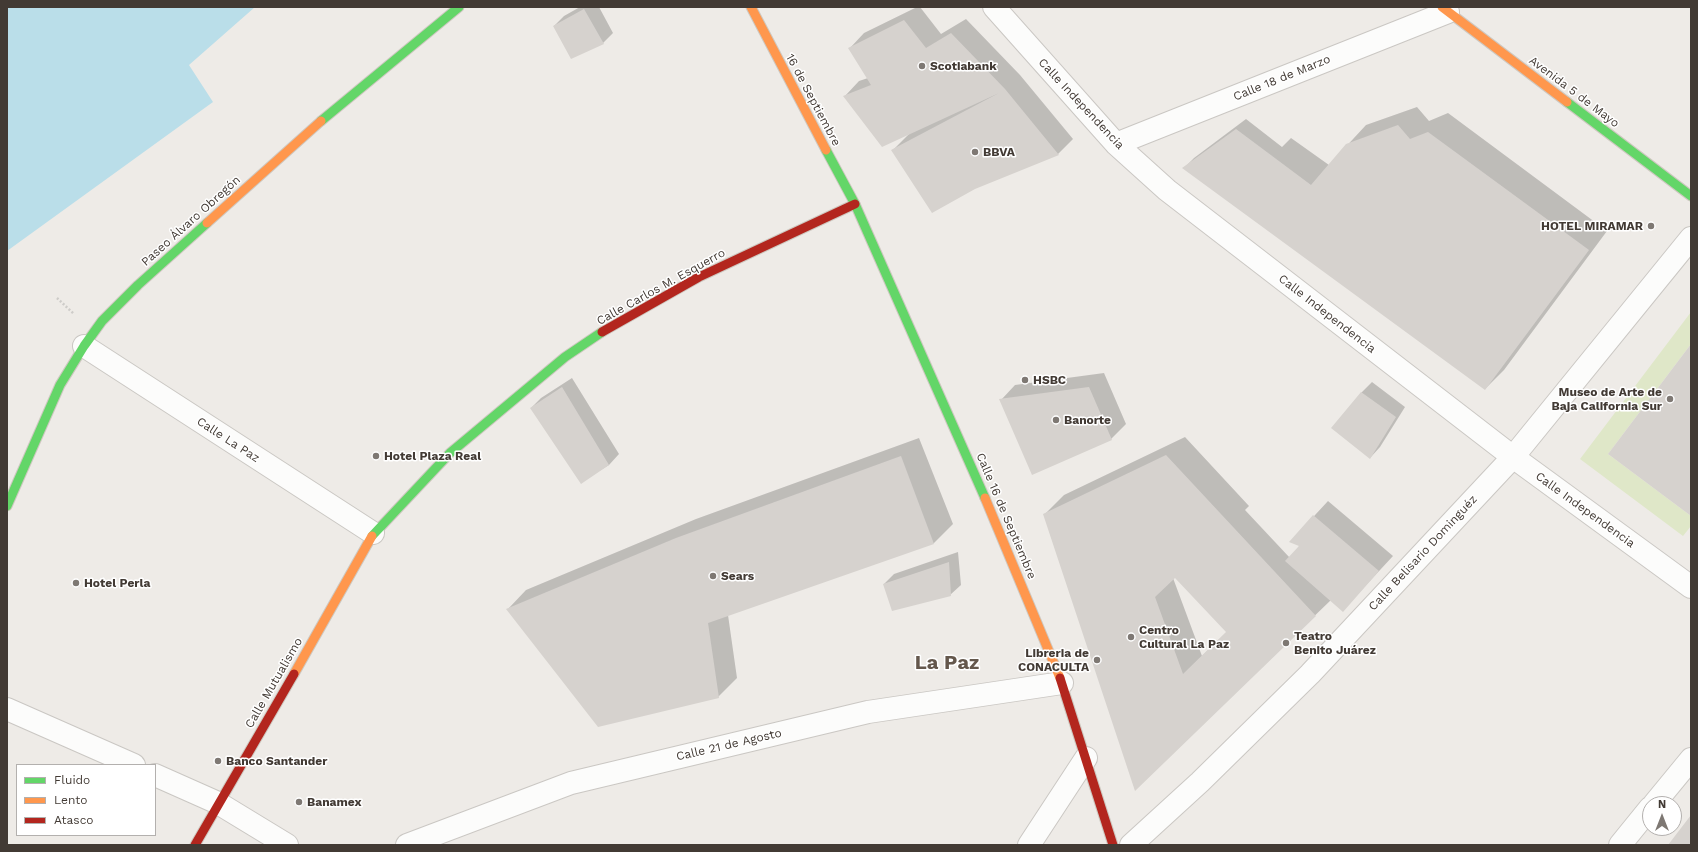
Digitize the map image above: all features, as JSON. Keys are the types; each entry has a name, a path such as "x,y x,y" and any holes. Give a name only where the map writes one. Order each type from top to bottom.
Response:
{"street":[{"name":"Paseo Álvaro Obregón","path":"7,506 60,385 84,346 102,321 138,285 295,143 389,63 459,7"},
{"name":"16 de Septiembre","path":"751,7 855,204"},
{"name":"Calle Independencia","path":"994,7 1116,144 1167,190 1513,457 1691,588"},
{"name":"Calle 18 de Marzo","path":"1116,144 1445,9"},
{"name":"Avenida 5 de Mayo","path":"1445,9 1691,196"},
{"name":"Calle Carlos M. Esquerro","path":"373,533 450,453 565,357 617,322 699,277 855,204"},
{"name":"Calle 16 de Septiembre","path":"855,204 963,446 1062,683 1113,845"},
{"name":"Calle Belisario Dominguéz","path":"1131,845 1206,777 1310,674 1513,457 1691,238"},
{"name":"Calle La Paz","path":"84,346 373,533"},
{"name":"Calle Mutualismo","path":"195,845 218,802 304,657 373,533"},
{"name":"Calle 21 de Agosto","path":"407,845 571,783 868,712 1062,683"},
{"path":"7,709 132,764"},
{"path":"1029,845 1086,758"},
{"path":"1661,796 1691,759"},
{"path":"156,774 218,802 287,845"},
{"path":"1620,845 1642,818"}],"green space":[{"path":"1691,312 1691,344 1608,454 1691,516 1691,526 1683,536 1580,459"}],"water":[{"path":"7,7 255,7 189,65 213,102 7,251"}],"building":[{"path":"584,9 604,44 571,59 553,26"},
{"path":"904,20 926,48 951,33 1005,89 1059,155 975,189 932,213 891,150 999,93 882,147 843,96 871,85 848,48"},
{"path":"1398,125 1410,139 1428,132 1589,250 1485,390 1182,168 1236,129 1311,185 1346,144"},
{"name":"Museo de Arte de Baja California Sur","path":"1691,344 1691,516 1608,454"},
{"path":"562,387 609,465 581,484 530,408"},
{"name":"Banorte","path":"1089,387 1112,440 1032,475 999,399"},
{"path":"1361,392 1396,417 1370,459 1331,428"},
{"name":"Centro Cultural La Paz","path":"1166,455 1316,616 1135,791 1043,514","holes":["1175,578 1226,632 1183,674 1155,597"]},
{"name":"Sears","path":"901,456 934,544 708,623 719,698 598,727 506,609 676,538"},
{"path":"1313,515 1379,571 1343,612 1285,561 1299,546 1289,542"},
{"path":"949,562 951,596 892,611 883,584"},
{"path":"1691,815 1691,845 1668,845 1675,836 1682,836 1682,827"}],"traffic: fast":[{"path":"321,121 459,7"},
{"path":"1567,102 1691,196"},
{"path":"826,150 855,204 985,498"},
{"path":"7,506 60,385 84,346 102,321 138,285 207,223"},
{"path":"372,536 450,453 565,357 602,332"}],"traffic: slow":[{"path":"751,7 826,150"},
{"path":"1442,7 1567,102"},
{"path":"207,223 321,121"},
{"path":"985,498 1060,678"},
{"path":"294,674 372,536"}],"traffic: jam":[{"path":"602,332 699,277 855,204"},
{"path":"195,845 294,674"},
{"path":"1060,678 1113,845"}],"place":[{"name":"Scotiabank","path":"922,66"},
{"name":"BBVA","path":"975,152"},
{"name":"HOTEL MIRAMAR","path":"1651,226"},
{"name":"HSBC","path":"1025,380"},
{"name":"Museo de Arte de Baja California Sur","path":"1670,399"},
{"name":"Banorte","path":"1056,420"},
{"name":"Hotel Plaza Real","path":"376,456"},
{"name":"Sears","path":"713,576"},
{"name":"Hotel Perla","path":"76,583"},
{"name":"Centro Cultural La Paz","path":"1131,637"},
{"name":"Teatro Benito Juárez","path":"1286,643"},
{"name":"Libreria de CONACULTA","path":"1097,660"},
{"name":"Banco Santander","path":"218,761"},
{"name":"Banamex","path":"299,802"}],"district":[{"name":"La Paz","path":"947,663"}]}
